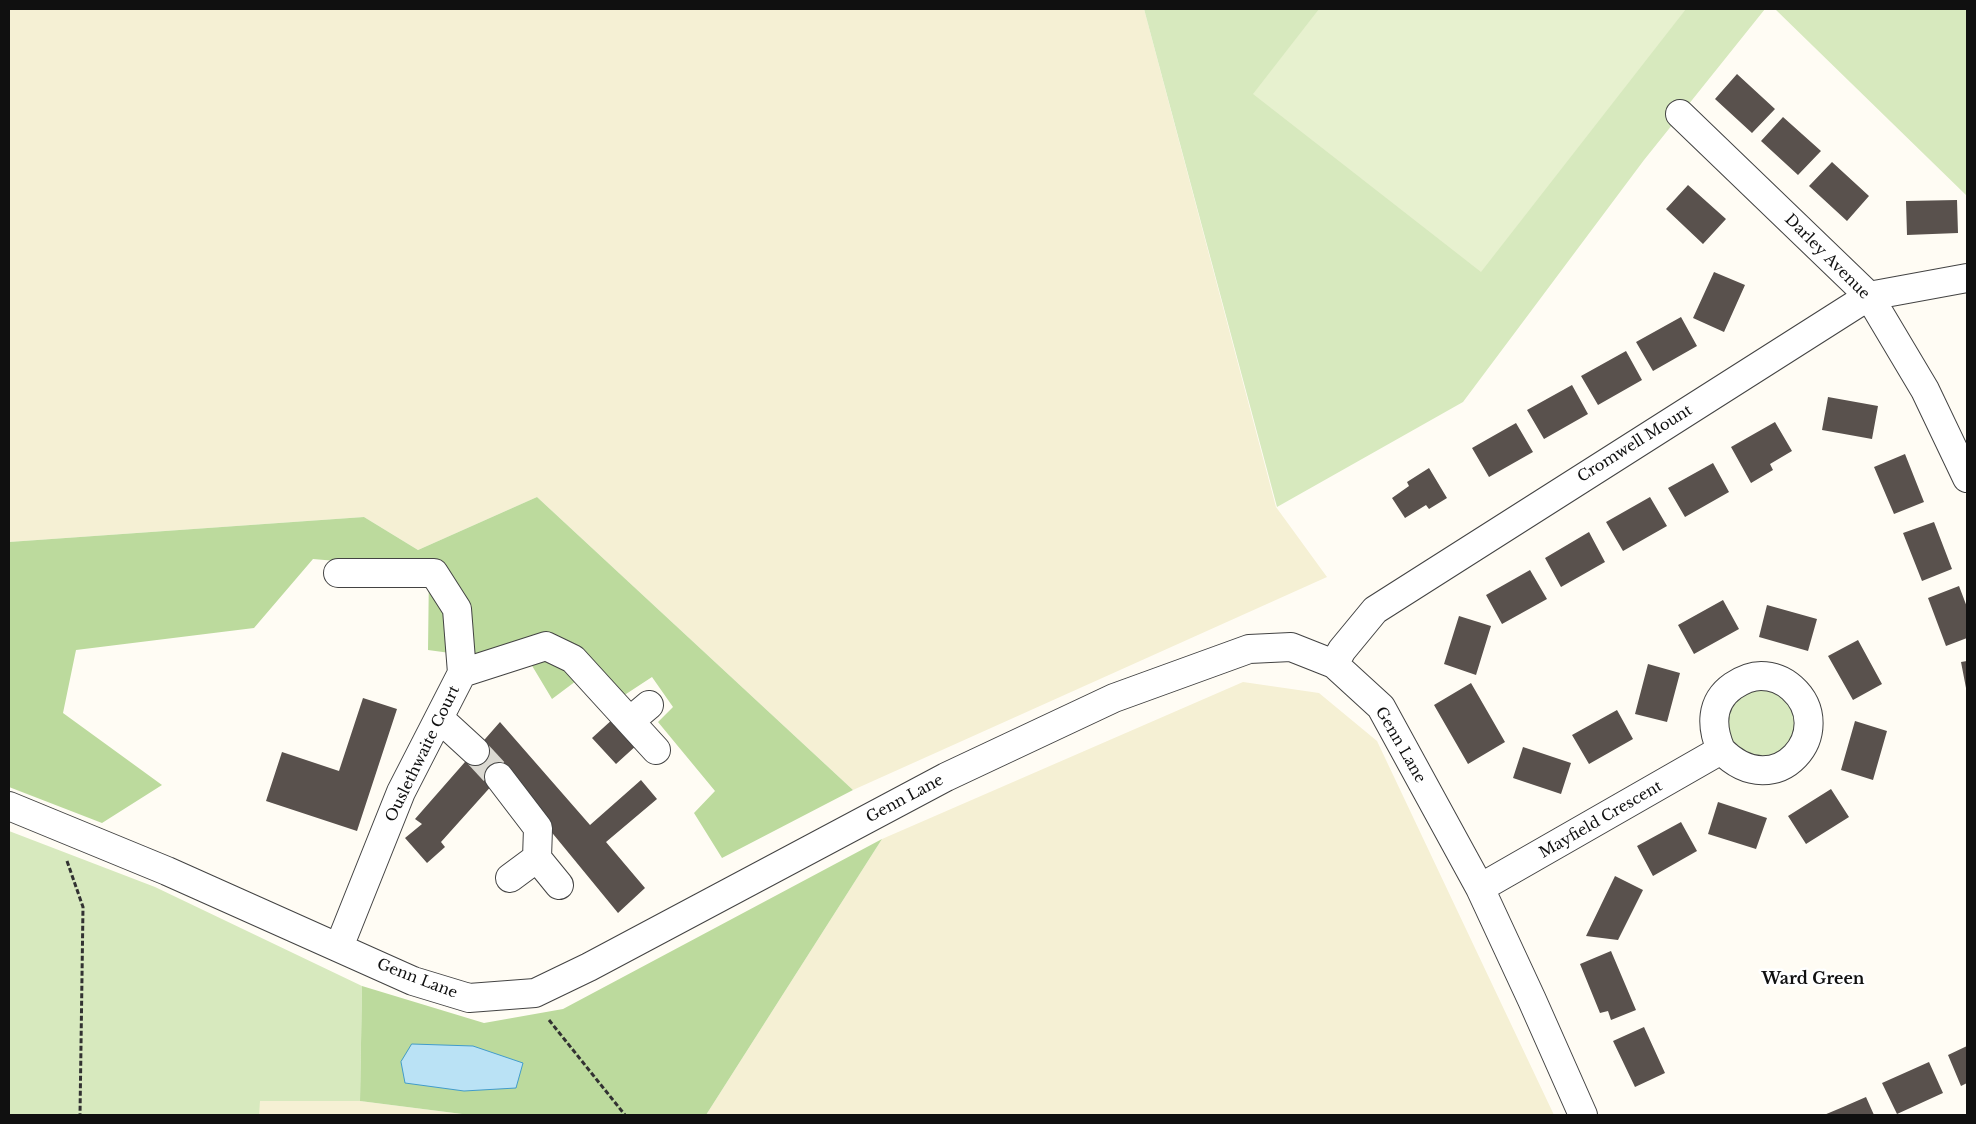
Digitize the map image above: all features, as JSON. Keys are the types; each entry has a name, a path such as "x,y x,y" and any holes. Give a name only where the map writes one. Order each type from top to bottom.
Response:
{"street":[{"name":"Darley Avenue","path":"1680,114 1869,296 1925,390 1967,478"},
{"name":"Cromwell Mount","path":"1334,664 1342,650 1375,610 1869,296 1967,278"},
{"path":"338,573 434,573 457,609 462,673"},
{"name":"Ouslethwaite Court","path":"339,947 401,792 462,673 546,646 573,658 639,713 656,750"},
{"name":"Genn Lane","path":"9,806 159,867 413,981 470,998 535,993 589,967 946,777 1114,698 1249,649 1292,647 1334,664 1380,707 1480,888 1584,1115"},
{"path":"439,718 475,751"},
{"name":"Mayfield Crescent","path":"1480,888 1721,750"},
{"path":"499,777 538,828 536,858 559,886"},
{"path":"510,878 536,858"}],"path":[{"path":"53,825 83,907 80,1115"},
{"path":"535,993 544,1012 625,1115"}],"shaded area":[{"path":"9,9 1144,9 1276,507 1327,577 853,790 537,497 418,550 364,517 9,542"},
{"path":"1243,682 1319,693 1377,741 1554,1115 706,1115 882,839"},
{"path":"259,1101 360,1101 470,1115 259,1115"}],"green space":[{"path":"1144,9 1765,9 1644,160 1463,402 1277,507"},
{"path":"1319,9 1686,9 1481,272 1253,94"},
{"path":"1775,9 1967,9 1967,196"},
{"path":"537,497 853,790 722,858 694,813 715,791 658,722 673,707 652,677 623,696 596,666 552,699 531,664 428,650 429,569 313,559 254,628 76,650 63,713 162,785 102,823 9,787 9,542 364,517 418,550"},
{"path":"1761,689 1774,691 1785,699 1793,710 1795,723 1793,736 1785,747 1774,755 1761,757 1748,755 1737,747 1729,736 1727,723 1729,710 1737,699 1748,691"},
{"path":"9,831 155,887 362,986 360,1101 260,1101 259,1115 9,1115"},
{"path":"882,839 706,1115 470,1115 360,1101 362,986 484,1023 563,1009"}],"water":[{"path":"412,1044 473,1046 523,1063 516,1088 464,1091 405,1083 401,1062"}],"building":[{"path":"1737,74 1775,109 1752,133 1715,99"},
{"path":"1783,117 1821,151 1798,175 1761,141"},
{"path":"1832,162 1869,196 1847,221 1809,186"},
{"path":"1688,185 1726,219 1703,244 1666,209"},
{"path":"1957,200 1958,233 1907,235 1906,201"},
{"path":"1714,272 1745,285 1724,332 1693,318"},
{"path":"1681,317 1697,346 1653,371 1636,342"},
{"path":"1626,351 1642,380 1598,405 1581,376"},
{"path":"1572,385 1588,414 1544,439 1527,410"},
{"path":"1828,397 1878,406 1872,439 1822,430"},
{"path":"1775,422 1792,451 1770,464 1773,470 1751,483 1731,447"},
{"path":"1516,423 1533,452 1489,477 1472,448"},
{"path":"1905,454 1924,502 1894,514 1874,467"},
{"path":"1713,463 1729,492 1685,517 1668,488"},
{"path":"1429,468 1447,498 1429,509 1426,505 1405,518 1392,498 1409,486 1407,482"},
{"path":"1650,497 1667,526 1623,551 1606,522"},
{"path":"1934,522 1952,569 1922,581 1903,533"},
{"path":"1589,532 1605,562 1561,587 1545,558"},
{"path":"1530,570 1547,599 1502,624 1486,595"},
{"path":"1959,586 1967,607 1967,638 1946,646 1928,598"},
{"path":"1723,600 1739,629 1694,654 1678,625"},
{"path":"1767,605 1817,619 1808,651 1759,637"},
{"path":"1459,616 1491,626 1476,675 1444,664"},
{"path":"1858,640 1882,684 1853,700 1828,656"},
{"path":"1967,661 1967,688 1966,688 1961,662"},
{"path":"1648,664 1680,673 1667,722 1635,714"},
{"path":"1471,683 1505,742 1468,764 1434,705"},
{"path":"363,698 397,709 357,831 266,801 282,752 339,771"},
{"path":"1617,710 1633,739 1589,764 1572,735"},
{"path":"614,718 638,744 616,764 592,738"},
{"path":"1855,721 1887,731 1873,780 1841,770"},
{"path":"500,722 590,825 641,780 657,799 606,842 645,888 618,913 503,773 441,842 445,847 427,863 405,838 422,824 415,819"},
{"path":"1523,747 1571,763 1561,794 1513,778"},
{"path":"1831,789 1849,817 1806,844 1788,816"},
{"path":"1718,802 1767,818 1756,849 1708,834"},
{"path":"1681,822 1697,851 1653,876 1637,846"},
{"path":"1615,876 1643,890 1618,940 1586,936"},
{"path":"1611,951 1636,1010 1611,1020 1608,1011 1600,1013 1580,964"},
{"path":"1644,1027 1665,1073 1635,1087 1613,1041"},
{"path":"1967,1046 1967,1083 1961,1086 1948,1055"},
{"path":"1929,1062 1943,1093 1897,1114 1882,1083"},
{"path":"1866,1097 1874,1115 1824,1115 1843,1107"}],"tunnel":[{"path":"475,751 499,777"}],"district":[{"name":"Ward Green","path":"1813,979"}]}
